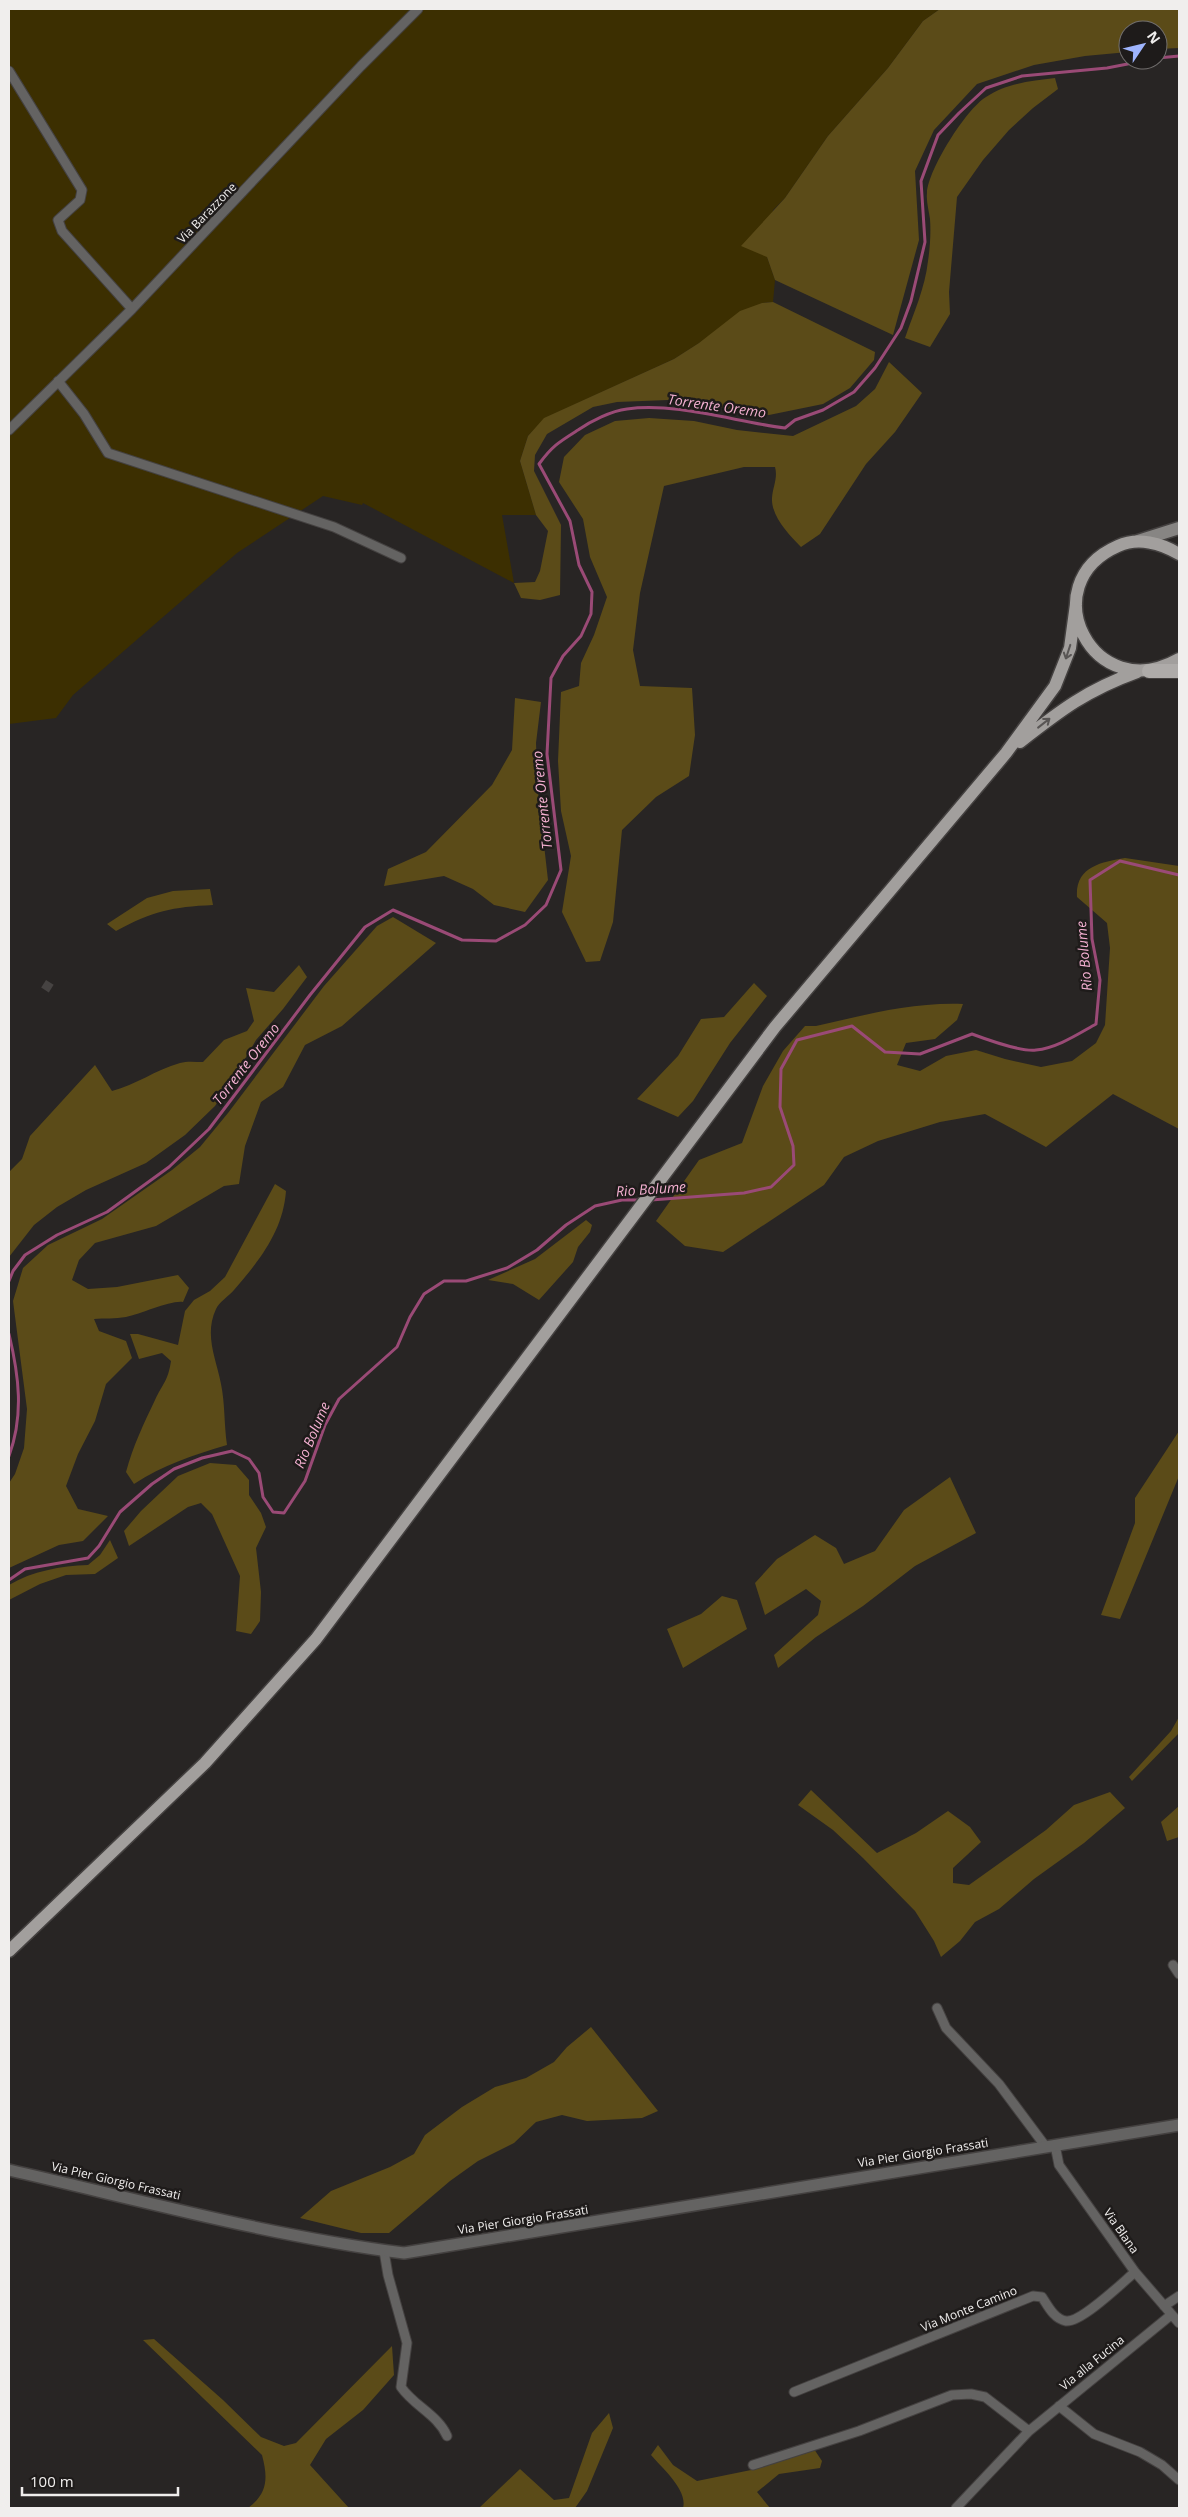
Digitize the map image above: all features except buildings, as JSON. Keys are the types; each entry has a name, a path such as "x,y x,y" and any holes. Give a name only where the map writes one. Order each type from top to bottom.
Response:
{"highway":[{"path":"1144,671 1179,670"}],"main road":[{"path":"9,1951 205,1763 316,1639 781,1020 1006,753 1055,686 1070,648 1078,588 1084,573 1094,560 1122,544 1179,528"},
{"path":"1138,541 1154,542 1179,554"},
{"path":"1076,604 1077,621 1083,637 1093,651 1106,662 1122,669 1144,671"},
{"path":"1006,753 1069,704 1105,684 1144,671 1166,667 1179,659"}],"street":[{"name":"Via Barazzone","path":"9,430 132,309 361,66 418,9"},
{"path":"9,71 82,190 80,200 58,220 62,231 132,309"},
{"path":"58,381 84,414 108,453 334,527 401,558"},
{"path":"1173,1965 1179,1974"},
{"path":"937,2008 946,2028 999,2084 1050,2146"},
{"name":"Via Pier Giorgio Frassati","path":"9,2170 226,2221 344,2245 404,2253 1179,2125"},
{"name":"Via Blana","path":"1050,2146 1059,2165 1135,2272 1179,2323"},
{"path":"384,2251 388,2275 407,2343 401,2387 409,2398 442,2424 447,2436"},
{"name":"Via Monte Camino","path":"794,2392 1034,2296 1042,2297 1055,2315 1067,2321 1079,2318 1135,2272"},
{"path":"1164,2306 1179,2296"},
{"name":"Via alla Fucina","path":"956,2508 1029,2431 1171,2315"},
{"path":"753,2465 859,2431 952,2395 972,2394 985,2397 1029,2431"},
{"path":"1059,2406 1094,2434 1140,2452 1162,2465 1179,2480"}],"shaded area":[{"path":"9,9 940,9 923,21 888,68 828,136 785,198 773,210 767,257 775,280 773,302 762,303 674,359 545,418 528,436 520,461 536,515 502,515 514,583 363,503 362,505 323,496 237,553 73,695 56,718 9,724"},
{"path":"940,9 1179,9 1179,48 1168,49 1168,20 1118,20 1118,53 1085,56 1034,65 977,84 934,130 915,171 919,240 893,335 775,280 767,257 741,246 785,198 828,136 888,68 923,21"},
{"path":"1055,78 1058,89 1009,130 983,160 957,197 949,292 950,314 930,347 905,338 927,271 930,235 927,203 929,183 949,141 968,114 994,92 1028,82"},
{"path":"773,302 875,352 874,360 850,388 823,404 769,415 668,400 617,402 593,407 547,434 535,455 534,471 561,525 560,595 540,600 521,598 514,583 535,582 540,571 548,531 536,515 520,461 528,436 544,418 674,359 699,343 740,311 762,303"},
{"path":"889,362 922,393 895,432 866,464 820,534 801,547 786,531 774,512 772,498 776,478 775,467 744,467 664,486 640,593 633,650 640,686 692,688 695,735 689,776 656,797 622,830 613,922 600,961 586,962 562,912 571,856 561,811 558,761 561,692 579,686 581,663 594,635 607,597 590,557 583,519 559,482 564,457 585,435 615,421 649,418 694,421 737,430 793,436 856,406 875,389"},
{"path":"515,698 541,702 536,743 538,792 548,880 525,912 494,905 473,889 444,876 384,886 388,869 426,852 492,785 512,750"},
{"path":"1125,858 1179,866 1179,1129 1113,1094 1046,1147 985,1114 940,1122 878,1141 844,1157 824,1185 723,1252 685,1246 656,1221 699,1160 742,1143 763,1086 783,1051 805,1026 816,1026 907,1007 963,1004 957,1020 935,1039 906,1043 897,1065 920,1071 946,1056 976,1050 1041,1067 1072,1061 1096,1043 1105,1025 1110,948 1107,923 1077,897 1078,887 1080,879 1091,868 1099,864"},
{"path":"210,889 213,905 163,911 116,931 107,924 147,898 173,891"},
{"path":"393,917 436,943 342,1026 305,1045 283,1087 261,1102 245,1146 239,1184 224,1186 156,1226 95,1243 79,1260 72,1280 88,1289 117,1287 178,1275 189,1288 183,1302 171,1303 126,1317 94,1319 99,1331 126,1341 132,1358 106,1384 95,1421 78,1454 66,1486 78,1509 108,1516 83,1541 59,1545 9,1568 9,1483 15,1474 24,1448 27,1409 13,1301 23,1268 48,1245 102,1219 172,1170 200,1147 324,986 377,926"},
{"path":"299,965 307,977 256,1040 215,1106 185,1135 146,1163 86,1190 57,1207 34,1225 9,1257 9,1172 22,1159 30,1136 95,1065 112,1091 180,1063 203,1062 224,1040 247,1031 254,1021 246,988 274,992"},
{"path":"754,983 767,996 730,1043 693,1101 678,1117 637,1099 678,1056 701,1019 724,1017"},
{"path":"275,1184 286,1191 284,1206 275,1232 253,1268 217,1306 211,1328 212,1346 222,1391 227,1445 179,1461 156,1471 134,1484 126,1472 129,1462 143,1426 167,1378 171,1361 162,1353 139,1359 130,1334 138,1334 178,1345 185,1311 194,1300 210,1291 225,1277"},
{"path":"586,1220 592,1225 590,1232 578,1247 573,1262 539,1300 513,1284 488,1280 535,1259"},
{"path":"1179,1431 1179,1476 1120,1619 1101,1615 1135,1523 1135,1498"},
{"path":"210,1463 236,1465 249,1480 249,1495 261,1513 266,1527 256,1548 261,1592 260,1621 251,1634 236,1631 240,1576 212,1514 201,1503 188,1507 129,1546 124,1531 141,1511 178,1476"},
{"path":"950,1477 976,1533 915,1566 863,1606 816,1637 778,1668 774,1655 818,1615 821,1601 806,1589 765,1615 755,1583 777,1559 815,1535 836,1548 844,1564 875,1551 904,1510"},
{"path":"110,1540 118,1558 95,1574 66,1575 40,1584 9,1600 9,1585 27,1576 47,1570 88,1565 100,1555"},
{"path":"722,1596 737,1600 747,1629 683,1668 667,1629 701,1614"},
{"path":"1179,1717 1179,1733 1132,1781 1129,1777 1171,1731"},
{"path":"811,1790 877,1853 916,1833 948,1811 970,1827 981,1842 953,1868 953,1883 969,1885 1046,1830 1074,1805 1110,1792 1125,1808 1084,1843 1034,1879 999,1909 975,1922 960,1941 941,1957 934,1941 915,1911 833,1830 798,1805"},
{"path":"1179,1806 1179,1837 1167,1841 1161,1822"},
{"path":"591,2027 658,2111 642,2118 587,2121 562,2115 536,2122 514,2143 478,2161 450,2181 389,2233 361,2233 300,2218 331,2191 390,2167 414,2154 425,2135 462,2107 495,2087 526,2078 554,2062 567,2047"},
{"path":"154,2339 223,2400 261,2437 284,2446 296,2443 392,2346 394,2375 363,2410 326,2439 310,2465 349,2508 248,2508 259,2497 265,2484 262,2455 143,2340"},
{"path":"609,2413 613,2428 587,2491 575,2508 479,2508 520,2469 554,2500 569,2498 592,2433"},
{"path":"658,2445 673,2465 697,2481 751,2470 814,2449 822,2461 820,2468 779,2474 757,2492 770,2508 683,2508 684,2501 678,2487 651,2455"}],"waterway":[{"name":"Torrente Oremo","path":"1168,57 1179,56"},
{"name":"Torrente Oremo","path":"9,1281 13,1271 25,1255 57,1235 107,1212 169,1167 209,1129 310,995 365,927 393,910 462,940 496,941 525,925 546,905 561,870 547,754 551,678 563,656 581,636 591,614 592,592 579,565 570,521 539,464 552,448 589,423 621,410 646,408 686,410 785,428 795,420 823,410 854,392 875,368 901,328 911,301 925,242 921,181 938,135 986,88 1022,76 1118,66"},
{"name":"Rio Bolume","path":"651,1200 744,1193 771,1187 794,1165 793,1146 780,1107 781,1069 797,1040 852,1026 885,1052 920,1054 972,1034 1013,1047 1036,1050 1059,1044 1096,1024 1100,980 1092,939 1090,880 1120,861 1179,875"},
{"name":"Rio Bolume","path":"9,1580 25,1569 88,1558 99,1546 120,1512 152,1484 174,1469 202,1458 232,1451 249,1459 259,1473 263,1497 273,1512 284,1513 305,1481 325,1425 339,1399 397,1347 410,1317 424,1294 444,1281 466,1281 507,1268 537,1250 566,1225 595,1206 622,1200 640,1200"},
{"name":"Torrente Oremo","path":"9,1334 18,1395 17,1426 9,1456"}],"tunnel":[{"path":"45,990 52,979"}]}
